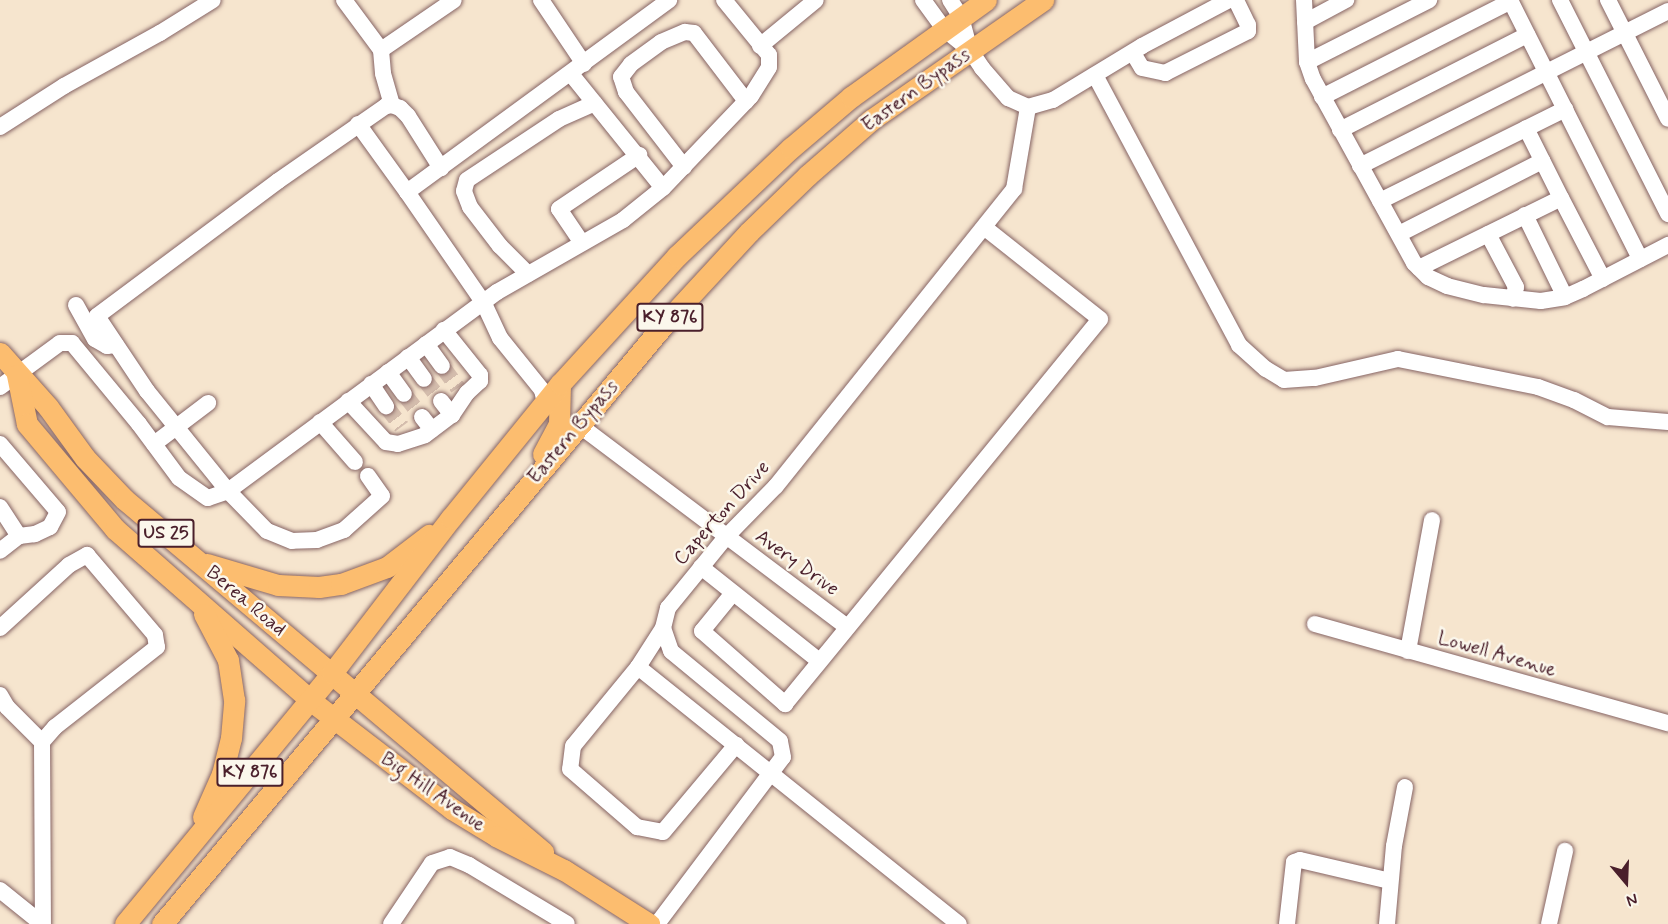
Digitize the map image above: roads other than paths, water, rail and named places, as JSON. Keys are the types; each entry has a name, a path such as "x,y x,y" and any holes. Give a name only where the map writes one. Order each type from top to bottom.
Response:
{"main road":[{"name":"Eastern Bypass","path":"125,924 332,673 451,518 544,403 677,256 791,148 851,97 944,29 955,8 986,0"},
{"name":"Eastern Bypass","path":"162,924 665,323 749,232 808,175 872,120 1043,0"},
{"name":"Berea Road","path":"0,354 27,424 115,529 310,700"},
{"name":"Berea Road","path":"9,381 48,407 85,458 124,499 353,693"},
{"path":"501,517 553,439 561,412 560,384"},
{"path":"200,562 278,585 319,587 341,584 387,567 451,518"},
{"path":"190,845 222,774 231,738 234,700 228,660 200,604"},
{"name":"Big Hill Avenue","path":"353,693 509,820 564,870"},
{"name":"Big Hill Avenue","path":"310,700 452,809 496,836 564,870 649,924"}],"street":[{"path":"0,127 64,86 213,0"},
{"path":"344,0 381,50 383,73 392,105"},
{"path":"381,50 454,0"},
{"path":"541,0 595,103 639,155 663,188"},
{"path":"407,192 669,0"},
{"path":"9,381 60,343 72,343 179,478 208,498 228,491 483,302 623,220 663,188 746,101 762,81 769,67 769,55 724,0"},
{"path":"760,46 816,0"},
{"path":"923,0 944,29 970,50 1001,92 1016,104 1028,107 1053,100 1229,0"},
{"path":"1133,53 1142,68 1165,73 1248,31 1248,25 1236,0"},
{"path":"1304,0 1307,62 1322,97 1419,268 1428,277 1447,286 1513,299 1541,301 1565,297 1668,245"},
{"path":"1305,21 1346,0"},
{"path":"1307,62 1429,0"},
{"path":"1560,0 1668,214"},
{"path":"1608,0 1668,119"},
{"path":"1322,97 1514,2 1527,35 1641,259"},
{"path":"955,8 970,50"},
{"path":"1360,166 1664,12"},
{"path":"684,167 626,92 621,77 632,64 662,42 685,32 693,33 746,101"},
{"path":"1340,130 1527,35"},
{"path":"1095,75 1239,345 1266,369 1284,380 1315,378 1398,359 1538,387 1608,417 1668,422"},
{"path":"528,274 500,246 465,197 467,180 559,119 595,103"},
{"path":"369,476 382,496 344,530 317,540 292,540 267,531 228,491 147,391 97,316 358,124 392,105 400,108 408,116 441,168"},
{"name":"Caperton Drive","path":"736,745 663,832 637,826 570,769 573,746 638,668 663,628 668,608 726,537 776,486 1014,189 1028,107"},
{"path":"1380,201 1565,109"},
{"path":"358,124 483,302 500,338 542,390 544,403"},
{"path":"1526,128 1603,279"},
{"path":"582,243 559,209 639,155"},
{"path":"1399,234 1542,161"},
{"path":"1419,268 1561,198"},
{"path":"1525,215 1565,297"},
{"path":"734,593 702,631 785,704 846,626 1100,318 985,228"},
{"path":"1488,234 1516,287 1513,299"},
{"path":"76,305 95,339 107,346 116,345"},
{"path":"444,330 480,375 480,381 461,392 452,415"},
{"path":"426,344 442,366"},
{"path":"408,357 424,379"},
{"path":"521,362 560,384"},
{"path":"388,372 404,394"},
{"path":"370,384 386,406"},
{"path":"441,400 452,415"},
{"path":"348,401 386,442 398,444 407,433 427,423 452,415"},
{"path":"154,444 208,403"},
{"path":"320,422 355,462"},
{"name":"Avery Drive","path":"579,425 846,626"},
{"path":"0,444 58,512 50,527 35,534 19,536 0,551"},
{"path":"0,507 19,536"},
{"path":"1408,651 1432,520"},
{"path":"0,628 69,565 87,555 155,635 157,647 55,727 42,742 35,922"},
{"path":"701,567 819,661"},
{"name":"Lowell Avenue","path":"1315,624 1668,723"},
{"path":"657,924 783,757 780,741 671,651 663,628"},
{"path":"638,668 959,924"},
{"path":"0,695 7,707 42,742"},
{"path":"1387,924 1390,881 1405,787"},
{"path":"1549,924 1565,851"},
{"path":"391,924 432,863 441,858 450,857 469,865 567,924"},
{"path":"1287,924 1294,862 1300,860 1390,881"},
{"path":"0,890 35,922"}],"tunnel":[{"path":"442,366 458,388"},
{"path":"424,379 441,401"},
{"path":"404,394 422,417"},
{"path":"386,406 402,427"}]}
